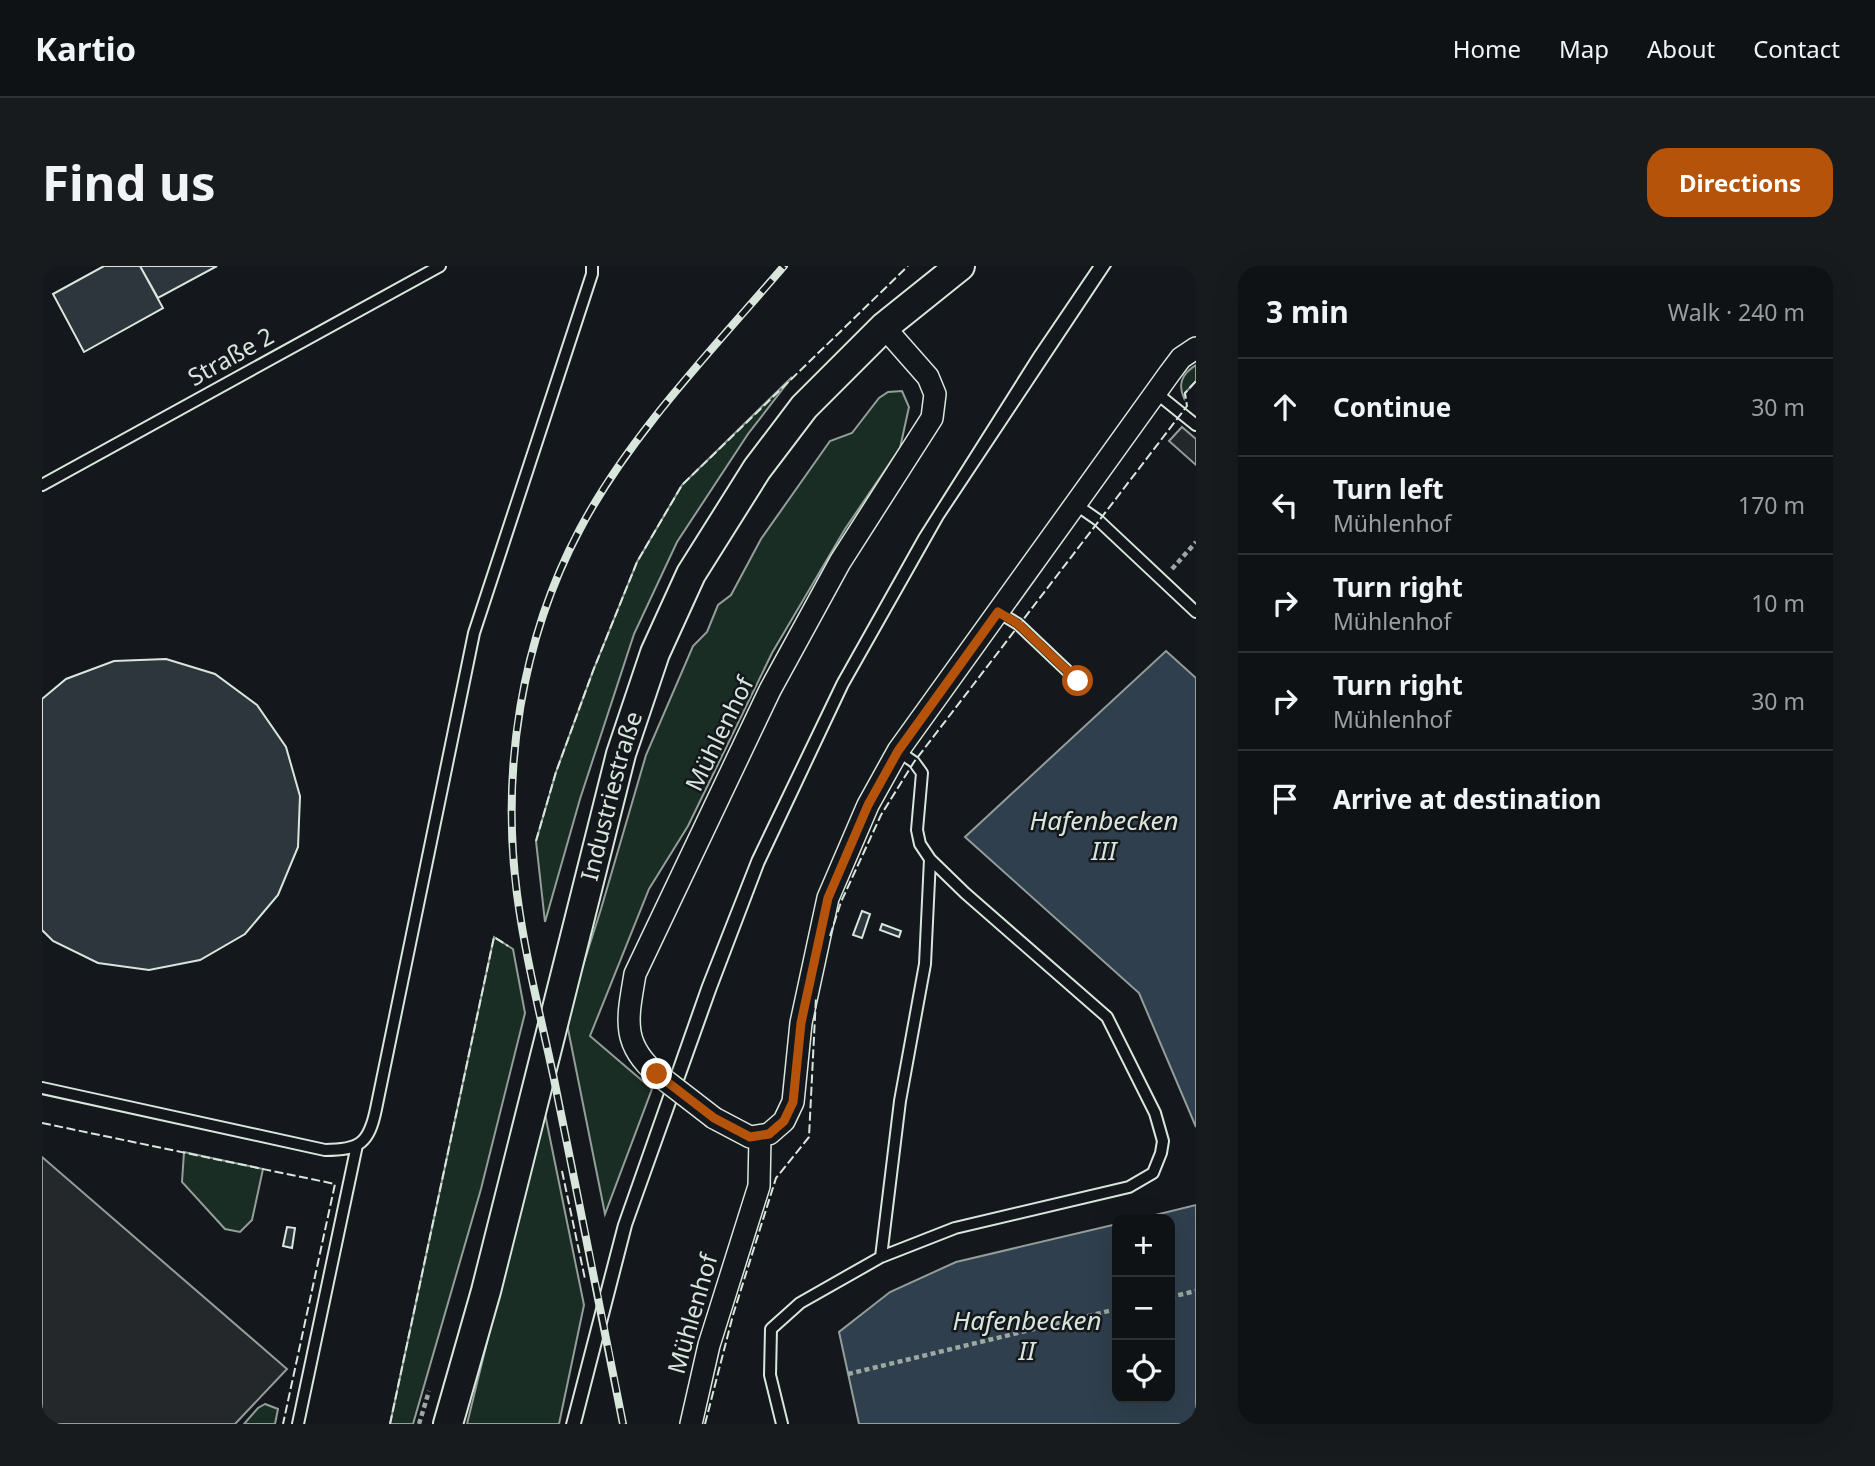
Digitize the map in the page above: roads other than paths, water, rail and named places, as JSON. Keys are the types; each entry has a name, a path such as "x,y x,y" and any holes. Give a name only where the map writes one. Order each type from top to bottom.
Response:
{"main road":[{"name":"Industriestraße","path":"448,1424 486,1291 621,754 655,653 691,573 757,469 804,407 884,327 960,266"}],"street":[{"name":"Mühlenhof","path":"691,1424 709,1345 760,1186 760,1137 750,1137 714,1118 642,1061 634,1048 627,1025 635,974 770,690 840,562 932,418 935,394 928,377 884,327"},
{"path":"760,1137 769,1134 784,1121 793,1102 801,1023 828,898 868,805 898,751 1155,392 1181,358 1196,348"}],"lane":[{"name":"Straße 2","path":"42,485 440,266"},
{"path":"42,1088 325,1150 347,1150 364,1141 372,1129 474,633 592,274 592,266"},
{"path":"1155,392 1196,425"},
{"path":"1075,504 1098,520 1196,612"},
{"path":"998,612 1018,624 1078,681"},
{"path":"779,1421 771,1375 771,1329 800,1303 881,1258 955,1228 1129,1187 1153,1173 1161,1153 1163,1141 1156,1113 1107,1017 930,859 920,845 917,830 922,774 914,762 898,751"},
{"path":"881,1258 900,1101 925,964 930,859"},
{"path":"299,1424 357,1145"}],"water":[{"name":"Hafenbecken III","path":"1166,651 1196,678 1196,1127 1139,993 965,837"},
{"name":"Hafenbecken II","path":"1196,1205 1196,1424 859,1424 839,1332 890,1292 956,1262 1112,1225 1112,1403 1175,1403 1175,1214 1159,1214"}],"tram line":[{"path":"566,1424 618,1224 702,985 752,858 837,681 919,535 1034,353 1093,266"},
{"path":"581,1424 632,1226 764,865 848,687 943,519 1111,266"}],"railway":[{"path":"623,1424 520,917 513,847 512,800 520,707 543,615 580,529 649,425 784,266"}]}
